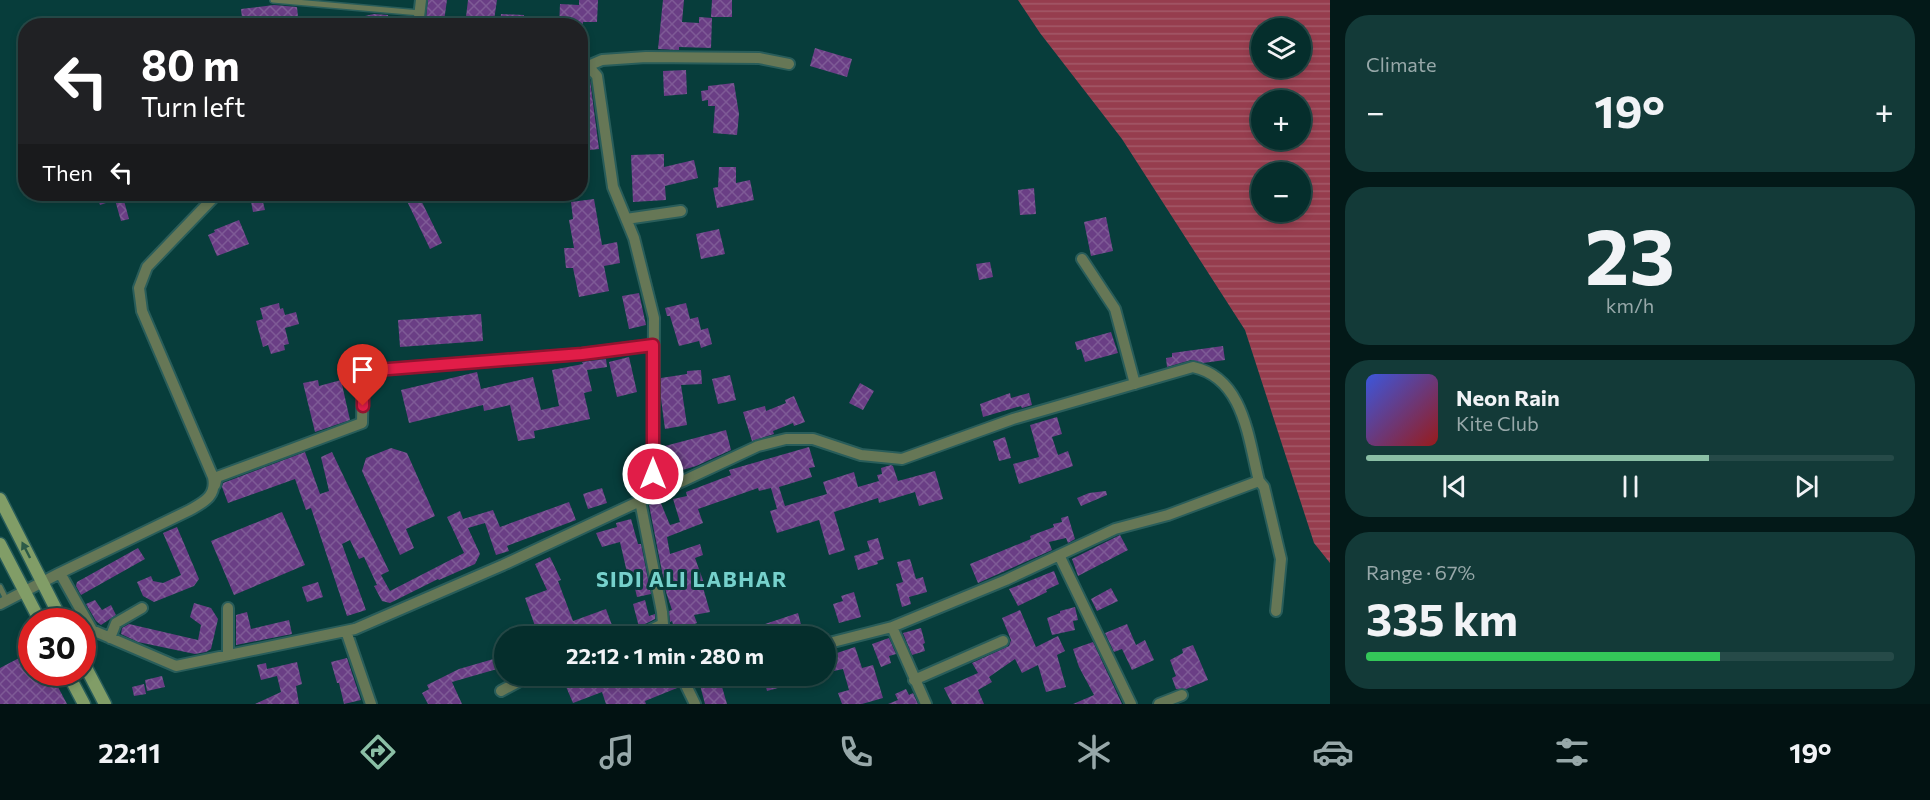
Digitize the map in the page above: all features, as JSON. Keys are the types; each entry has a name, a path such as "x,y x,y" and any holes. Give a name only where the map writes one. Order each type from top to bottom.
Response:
{"street":[{"path":"419,18 421,0"},
{"path":"588,64 602,60 646,57 759,58 789,64"},
{"path":"602,60 597,75 613,188 634,238 654,318 653,495"},
{"path":"588,68 597,75"},
{"path":"211,201 147,267 139,288 142,311 215,485"},
{"path":"626,219 681,211"},
{"path":"1082,260 1115,309 1135,384"},
{"path":"4,603 208,500 217,477 362,423 363,371 582,354 653,345"},
{"path":"60,573 92,630 176,666 355,629 503,565 758,446 786,439 813,439 861,455 902,459 1013,419 1193,367 1208,370 1228,386 1240,407 1259,481 1264,487 1281,559 1276,611"},
{"path":"836,641 892,627 1006,580 1115,529 1168,515 1259,481"},
{"path":"0,499 55,608"},
{"path":"640,501 663,624 659,626"},
{"path":"0,544 33,608"},
{"path":"1059,555 1131,704"},
{"path":"110,638 116,623 142,608"},
{"path":"228,608 228,655"},
{"path":"892,627 926,704"},
{"path":"346,631 371,704"},
{"path":"914,680 1003,641"},
{"path":"74,686 84,704"},
{"path":"96,686 105,704"},
{"path":"501,691 510,686"},
{"path":"688,686 695,704"},
{"path":"1159,704 1182,695"}],"lane":[{"path":"273,0 420,13"},
{"path":"0,587 4,603"}],"shaded area":[{"path":"1018,0 1330,0 1330,563 1314,543 1245,330 1122,139 1040,33"}],"building":[{"path":"428,0 447,0 444,18 426,18"},
{"path":"468,0 497,0 494,18 466,17"},
{"path":"579,0 598,0 597,22 588,22 588,18 559,18 560,4 579,5"},
{"path":"663,0 684,0 682,22 699,23 699,17 712,18 711,48 658,49"},
{"path":"712,0 732,0 732,17 711,17"},
{"path":"274,5 297,7 298,18 242,18 241,9"},
{"path":"374,14 388,15 388,18 356,18"},
{"path":"501,14 524,15 524,18 501,18"},
{"path":"815,48 852,59 847,77 810,66"},
{"path":"686,70 687,94 664,96 663,71"},
{"path":"588,80 590,80 599,149 588,150"},
{"path":"734,83 739,114 737,135 713,133 715,106 708,106 708,100 702,101 701,91 708,90 708,86"},
{"path":"664,154 664,167 694,160 698,178 665,186 666,200 633,202 631,155"},
{"path":"719,167 736,167 736,183 750,180 754,200 717,208 713,188 718,187"},
{"path":"1034,188 1036,214 1020,215 1018,190"},
{"path":"594,199 602,245 617,242 620,263 604,266 609,291 579,297 573,268 566,268 564,248 574,248 569,220 573,219 571,202"},
{"path":"99,201 112,201 100,205"},
{"path":"115,201 124,201 129,219 121,221"},
{"path":"251,201 263,201 265,210 253,212"},
{"path":"407,201 421,201 442,243 430,249"},
{"path":"1106,217 1113,251 1091,256 1084,222"},
{"path":"239,220 249,244 217,256 208,235 215,232 214,230"},
{"path":"719,229 725,254 701,259 696,234"},
{"path":"990,262 993,277 979,280 976,264"},
{"path":"639,293 646,325 629,329 622,296"},
{"path":"279,303 285,315 296,312 299,324 285,328 289,344 284,345 285,350 271,354 268,345 263,347 256,321 263,319 260,308"},
{"path":"686,303 690,319 698,317 701,330 708,328 712,344 701,348 699,341 679,346 670,316 667,316 665,308"},
{"path":"481,314 483,341 400,347 398,320"},
{"path":"1111,332 1118,353 1085,362 1081,349 1077,350 1075,342"},
{"path":"1223,346 1225,360 1203,363 1191,360 1167,367 1166,358 1172,357 1172,353"},
{"path":"629,357 637,392 617,397 609,362"},
{"path":"606,359 607,367 587,370 592,391 584,393 590,419 534,431 535,438 518,441 510,405 484,411 483,405 409,423 401,390 477,372 481,389 533,377 541,410 559,406 552,370 583,364 582,362"},
{"path":"701,370 702,384 681,385 687,425 665,429 661,378"},
{"path":"730,375 736,400 718,404 712,379"},
{"path":"318,380 319,386 341,380 350,420 315,432 303,383"},
{"path":"860,383 874,391 863,410 849,403"},
{"path":"1010,393 1011,398 1029,393 1032,405 983,417 980,404"},
{"path":"794,396 805,422 794,426 793,423 773,431 774,434 752,441 743,412 765,406 766,411 786,403 785,400"},
{"path":"1057,417 1062,434 1052,437 1058,455 1068,451 1073,466 1019,484 1013,464 1039,457 1030,425"},
{"path":"726,430 731,450 696,466 666,475 661,447"},
{"path":"1005,437 1011,458 999,461 993,441"},
{"path":"809,447 815,467 809,468 812,477 779,487 785,506 827,494 823,482 854,472 858,487 879,481 877,475 882,474 881,468 891,465 898,481 935,471 943,499 919,506 915,492 879,503 878,498 834,512 845,550 829,555 819,520 777,533 770,511 777,509 771,488 759,491 758,488 698,509 703,523 667,537 670,554 700,544 703,555 695,558 704,583 702,584 710,612 694,615 697,623 689,626 674,626 672,621 670,622 669,611 672,610 666,592 649,505 660,501 670,525 680,522 673,499 687,496 686,492 731,475 729,470"},
{"path":"391,448 407,453 435,516 406,529 414,548 400,555 362,471 366,458"},
{"path":"305,452 320,494 329,491 321,457 332,452 389,571 381,575 390,591 464,553 447,517 460,511 463,519 493,510 500,527 569,502 576,520 507,546 509,551 496,555 485,523 468,528 480,554 475,564 390,603 382,601 364,557 359,559 350,540 342,544 366,610 347,616 311,508 306,510 295,479 228,503 222,487 223,483"},
{"path":"646,466 646,476 635,480 632,472"},
{"path":"602,488 607,503 588,509 583,494"},
{"path":"1106,491 1107,495 1081,506 1077,498 1089,493"},
{"path":"282,512 305,565 234,595 211,541"},
{"path":"1068,516 1075,539 1068,543 1066,538 1049,542 1052,550 978,583 970,564 1031,539 1030,536 1054,527 1053,524 1062,522 1061,518"},
{"path":"631,519 638,544 641,544 651,594 637,597 632,576 628,577 620,542 602,547 596,533 617,527 616,523"},
{"path":"177,527 199,579 194,586 154,602 143,596 137,582 151,576 153,581 163,583 181,575 163,533"},
{"path":"1120,535 1128,550 1078,576 1072,559"},
{"path":"878,538 884,559 877,561 878,564 858,570 854,556 870,551 867,541"},
{"path":"138,548 145,559 81,595 76,586 77,582"},
{"path":"550,557 561,580 558,581 573,621 606,609 612,626 535,626 525,598 547,590 535,564"},
{"path":"910,559 916,579 923,577 927,592 909,597 911,604 902,607 896,584 903,582 897,562"},
{"path":"1054,571 1059,584 1018,606 1009,589"},
{"path":"318,582 323,597 307,602 302,587"},
{"path":"1111,588 1118,601 1097,611 1091,599"},
{"path":"854,592 861,617 839,623 833,604 843,601 841,596"},
{"path":"95,600 102,610 111,605 116,615 101,625 96,621 96,608 88,608 86,604"},
{"path":"645,600 649,616 655,614 655,619 639,626 633,604"},
{"path":"194,603 211,608 218,619 211,649 206,652 195,654 138,642 121,634 122,628 129,624 198,640 201,625 190,617"},
{"path":"1075,607 1078,620 1073,621 1075,630 1052,635 1047,618"},
{"path":"1020,610 1036,647 1058,636 1065,651 1057,655 1066,687 1046,692 1038,665 1022,673 1015,659 989,677 992,682 978,690 984,704 952,704 944,688 978,673 972,663 1009,646 1011,640 1002,618"},
{"path":"247,612 251,629 289,620 292,634 236,645 236,615"},
{"path":"798,613 801,626 759,626"},
{"path":"1127,624 1136,645 1145,640 1154,660 1132,670 1122,649 1114,652 1105,633"},
{"path":"921,628 925,651 912,655 903,633"},
{"path":"889,638 896,654 889,656 891,663 881,667 872,644"},
{"path":"1093,642 1122,704 1073,704 1094,695 1079,667 1073,649"},
{"path":"1193,645 1208,680 1186,689 1176,689 1172,678 1176,676 1170,660 1183,653 1182,649"},
{"path":"855,647 862,668 873,665 883,698 862,704 842,704 838,693 849,690 843,669 836,671 836,653"},
{"path":"347,658 361,700 344,704 331,662"},
{"path":"18,659 18,686 57,686 67,704 0,704 0,668"},
{"path":"494,659 494,670 452,682 462,704 428,704 422,693 431,688 429,689 427,685 459,669"},
{"path":"297,662 302,684 296,686 299,704 255,704 281,692 277,676 261,680 257,665 266,663 267,669"},
{"path":"162,676 165,687 147,691 145,680"},
{"path":"144,684 146,694 134,696 132,687"},
{"path":"566,686 676,686 677,688 645,701 646,704 606,704 602,692 573,703"},
{"path":"700,686 722,686 727,704 705,704"},
{"path":"766,686 785,686 767,691"},
{"path":"906,689 909,695 913,693 918,704 888,704 898,700 895,694"}],"district":[{"name":"SIDI ALI LABHAR","path":"692,580"}],"route":[{"path":"363,406 363,371 582,354 653,345 653,474"}]}
